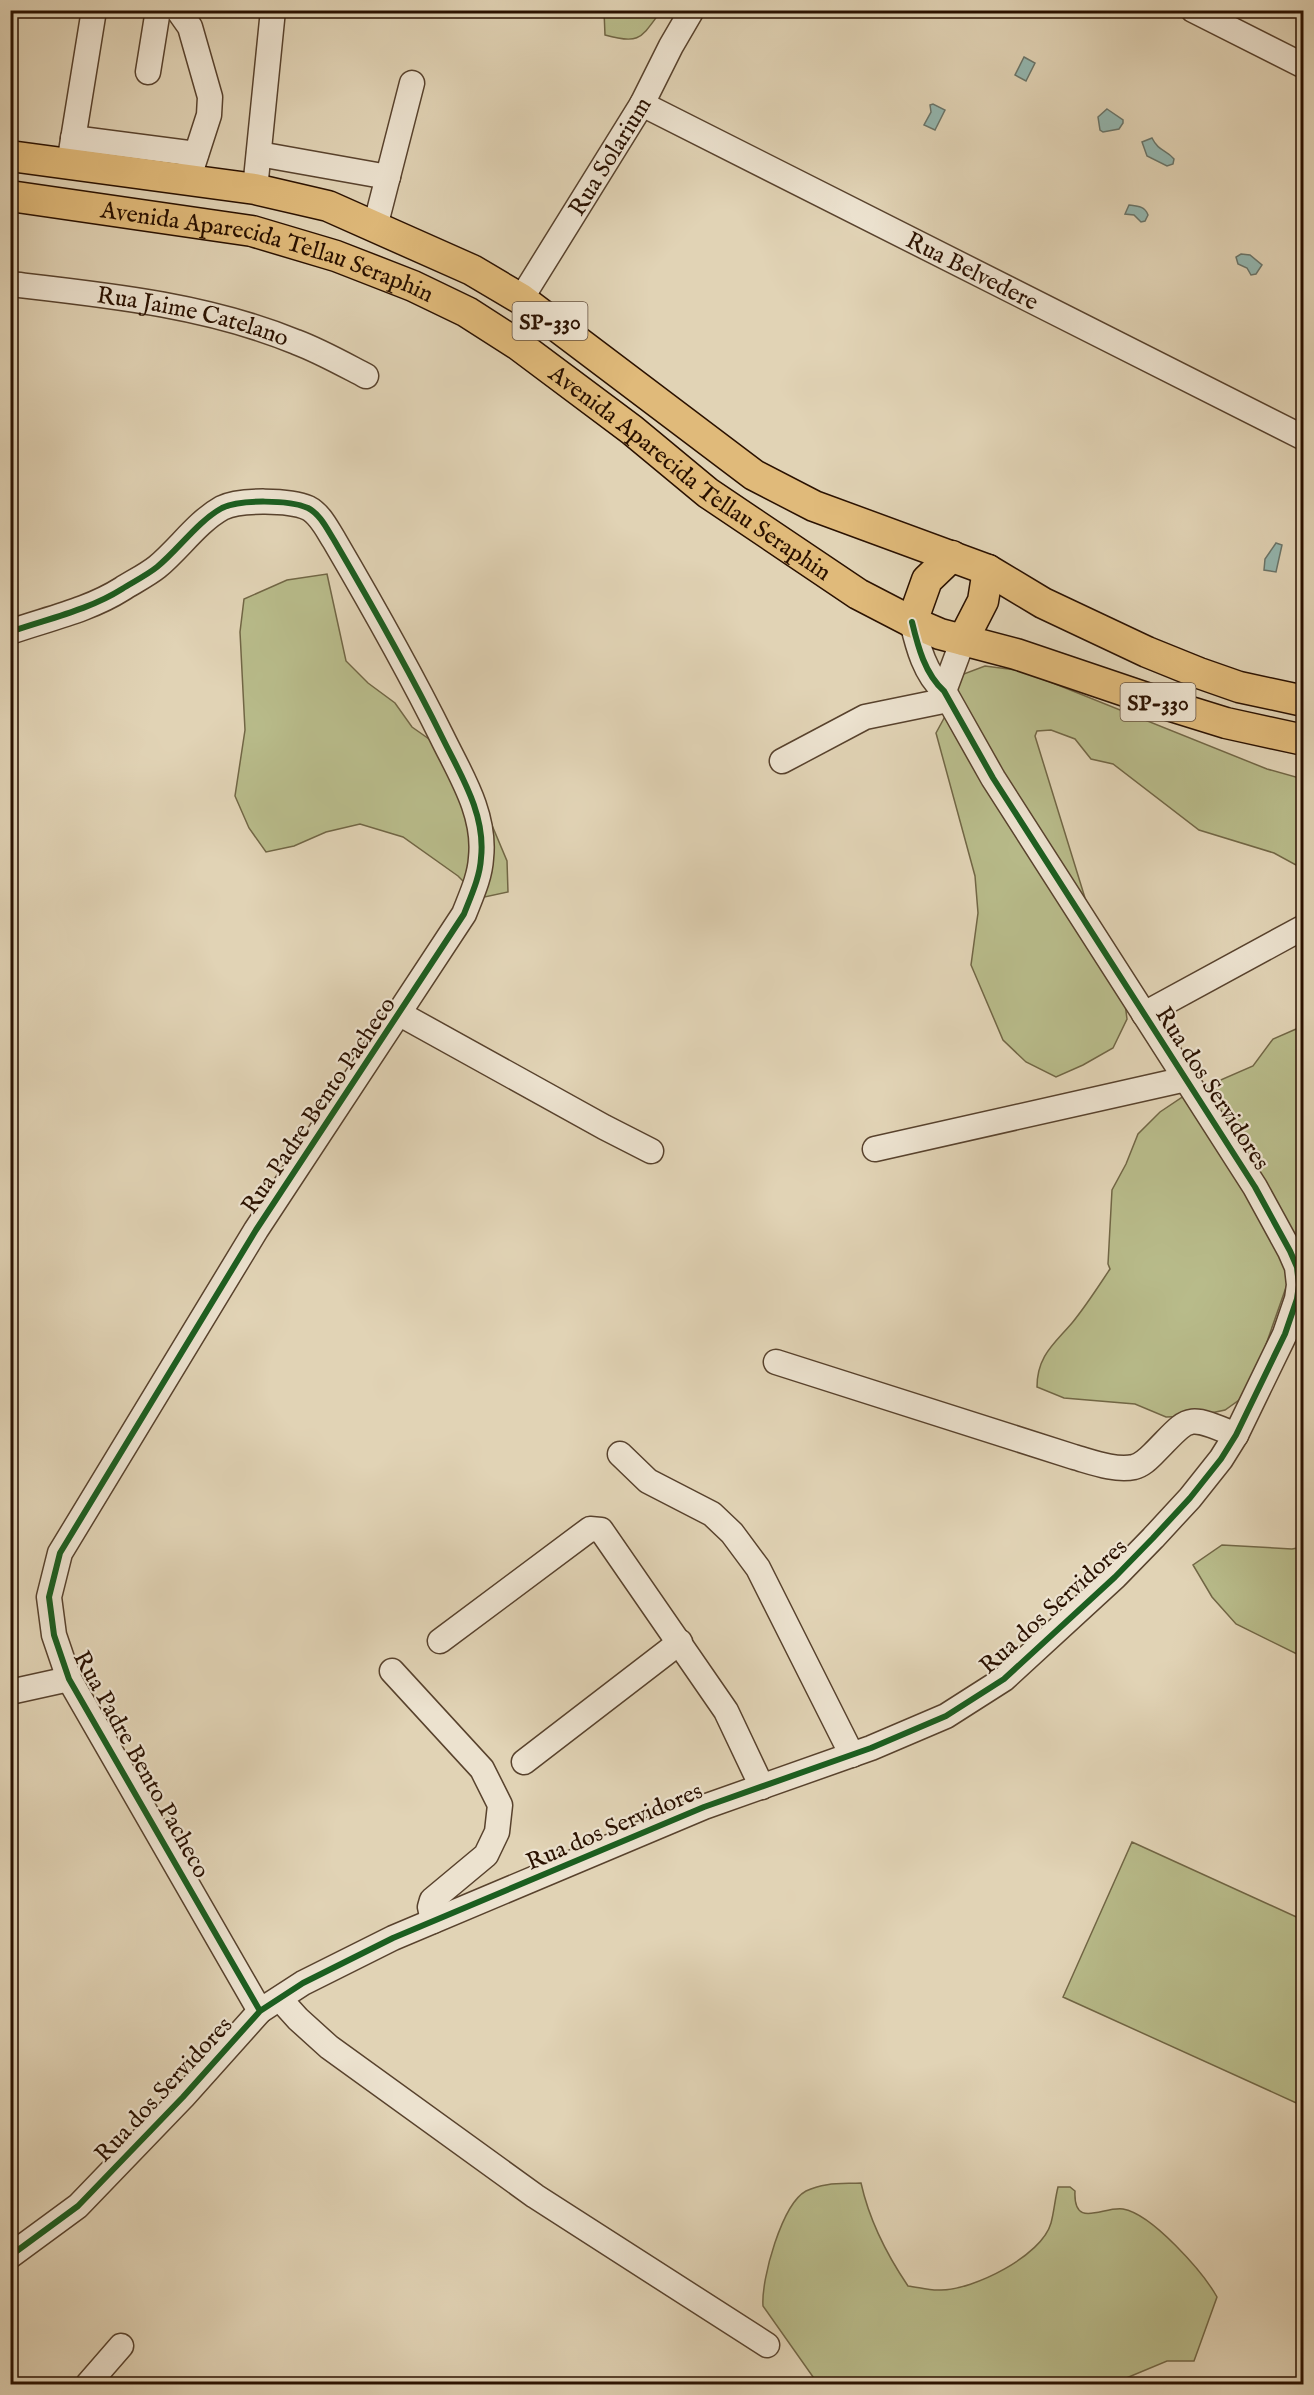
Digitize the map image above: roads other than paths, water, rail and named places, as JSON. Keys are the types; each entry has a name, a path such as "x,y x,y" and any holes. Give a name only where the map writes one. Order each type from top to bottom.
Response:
{"main road":[{"name":"Avenida Aparecida Tellau Seraphin","path":"10,156 71,151 192,167 255,189 328,206 472,270 521,299 754,475 814,506 988,570 1043,603 1147,652 1239,687 1304,701"},
{"name":"Avenida Aparecida Tellau Seraphin","path":"10,196 252,231 336,256 467,312 517,344 632,430 708,493 858,594 912,622 940,634 1016,654 1226,723 1304,740"},
{"path":"912,622 927,580 952,556"},
{"path":"963,640 983,601 988,570"}],"street":[{"path":"71,151 94,10"},
{"path":"148,72 158,10"},
{"path":"178,10 190,27 210,97 208,115 192,167"},
{"path":"255,189 273,10"},
{"name":"Rua Solarium","path":"521,299 642,104 671,46 693,10"},
{"path":"1193,10 1304,66"},
{"path":"375,227 412,83"},
{"name":"Rua Belvedere","path":"642,104 1304,438"},
{"path":"259,154 388,177"},
{"name":"Rua Jaime Catelano","path":"10,284 105,295 216,316 296,342 366,376"},
{"name":"Rua Padre Bento Pacheco","path":"10,632 97,602 121,590 156,568 223,508 244,503 290,503 309,509 320,519 410,673 473,801 479,824 482,856 476,882 464,914 256,1230 60,1554 49,1597 54,1635 69,1679 270,2005 298,2019 329,2047 535,2196 767,2345"},
{"name":"Rua dos Servidores","path":"10,2256 78,2206 270,2005 336,1965 433,1921 704,1807 852,1755 946,1716 1004,1679 1115,1577 1153,1538 1190,1498 1221,1459 1236,1435 1285,1334 1297,1299 1299,1285 1297,1267 1255,1188 993,777 946,696 932,681 912,622"},
{"path":"782,760 865,717 946,696 963,640"},
{"path":"1144,1014 1304,927"},
{"path":"400,1014 651,1151"},
{"path":"875,1149 1186,1078"},
{"path":"776,1362 1074,1457 1119,1468 1136,1467 1145,1461 1180,1425 1195,1420 1209,1423 1236,1435"},
{"path":"620,1454 648,1481 712,1514 732,1533 758,1568 852,1755"},
{"path":"440,1641 590,1529 601,1530 726,1711 762,1787"},
{"path":"524,1762 680,1642"},
{"path":"392,1671 482,1769 500,1805 497,1832 486,1855 432,1900 430,1907 433,1921"},
{"path":"10,1692 69,1679"},
{"path":"88,2385 121,2346"}],"water":[{"path":"1024,57 1035,63 1026,81 1015,75"},
{"path":"933,104 945,110 935,130 924,125 931,112 930,105"},
{"path":"1107,109 1123,120 1123,123 1119,129 1103,132 1100,130 1098,117"},
{"path":"1152,138 1157,146 1174,159 1173,164 1167,166 1147,156 1142,142"},
{"path":"1129,205 1145,210 1148,215 1145,221 1141,222 1134,215 1125,214"},
{"path":"1241,254 1250,255 1262,265 1256,274 1251,275 1247,268 1238,264 1236,257"},
{"path":"1276,543 1282,545 1276,572 1264,570 1265,559"}]}
